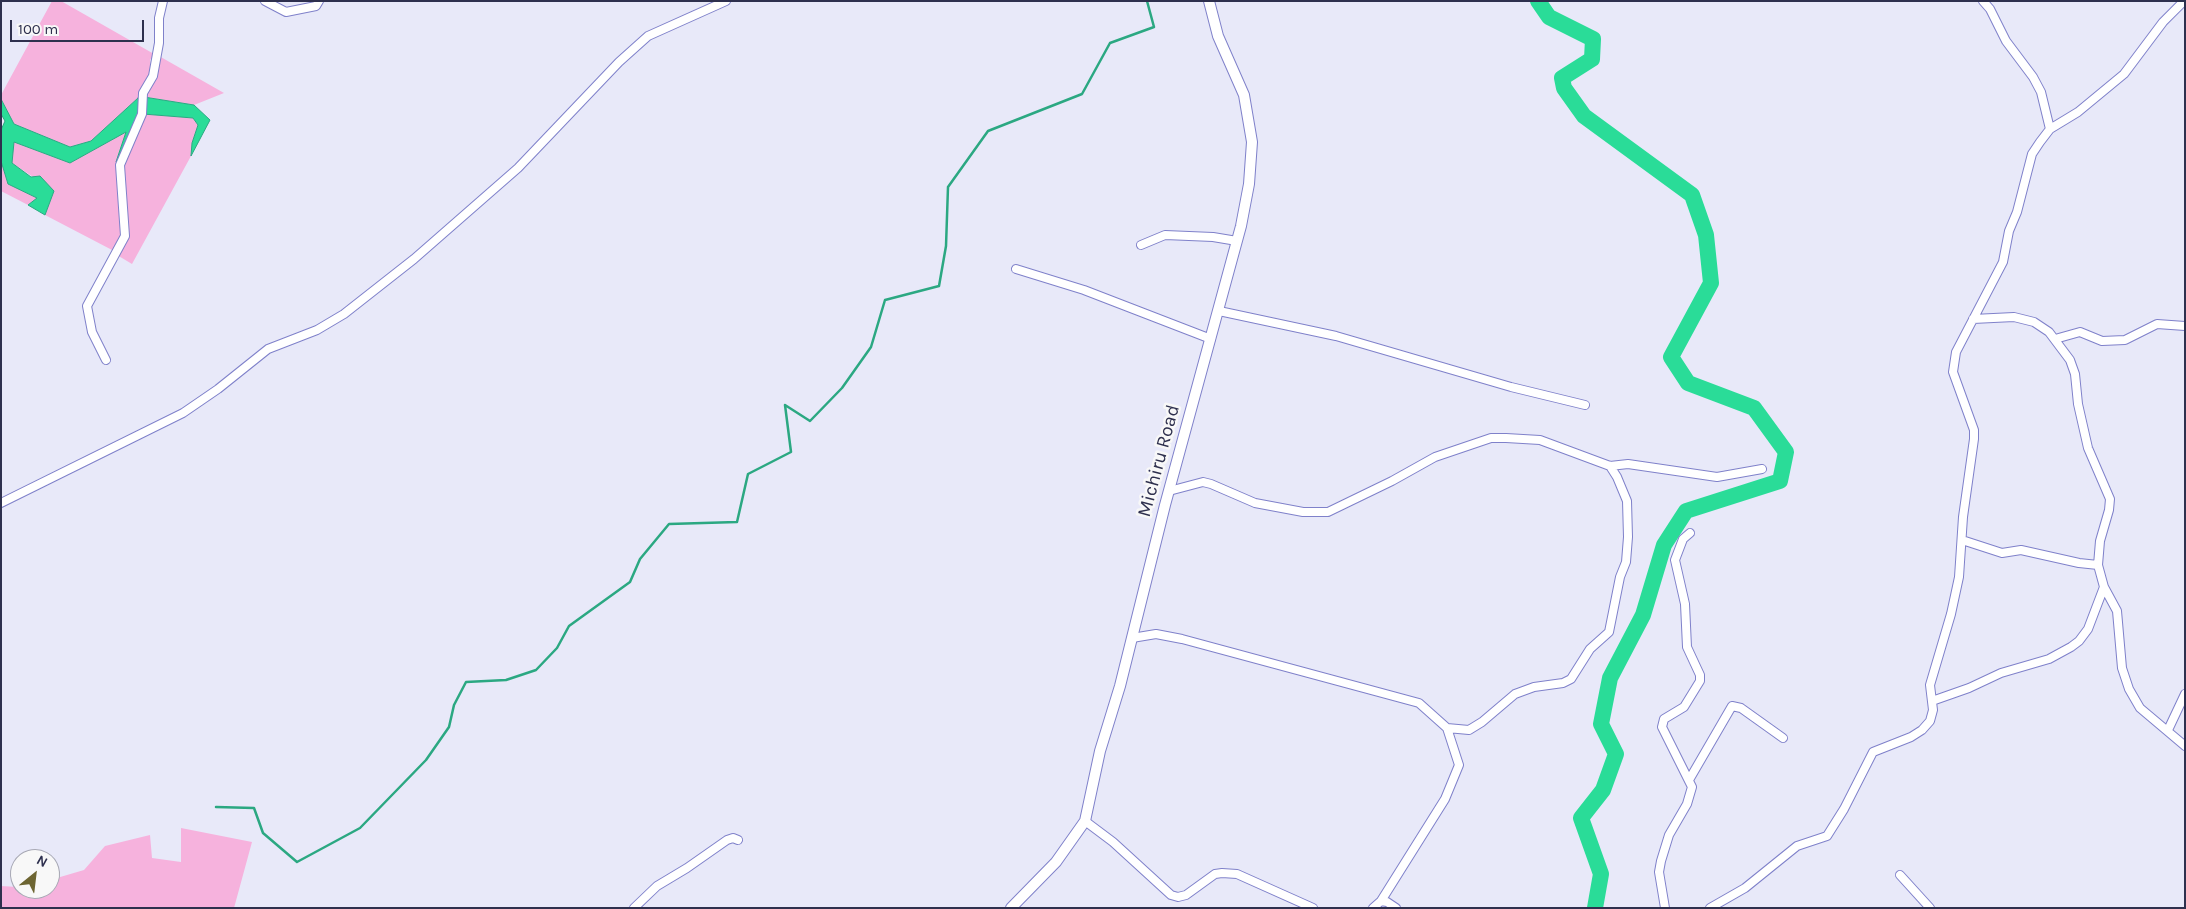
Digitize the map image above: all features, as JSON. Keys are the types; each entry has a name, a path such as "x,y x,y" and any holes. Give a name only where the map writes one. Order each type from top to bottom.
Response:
{"street":[{"path":"106,360 92,332 87,306 125,236 120,165 142,114 143,93 153,76 159,43 159,18 163,1"},
{"path":"265,1 286,12 316,6 319,1"},
{"path":"1,503 183,413 218,389 268,349 318,330 344,314 414,259 518,168 618,62 648,36 726,1"},
{"name":"Michiru Road","path":"1011,908 1056,862 1085,821 1100,751 1132,638 1236,241 1248,184 1252,142 1244,95 1218,36 1210,1"},
{"path":"1983,1 1990,8 2006,41 2037,84 2044,102 2046,118 2050,129"},
{"path":"1710,908 1745,888 1797,846 1827,836 1844,809 1873,752 1922,730 1931,716 1930,685 1951,614 1959,577 1974,439 1974,430 1956,385 1952,366 1960,344 2003,262 2009,231 2017,212 2032,154 2050,129 2078,112 2124,74 2163,22 2184,1"},
{"path":"1141,245 1165,234 1213,237 1236,241"},
{"path":"1016,269 1084,290 1211,340"},
{"path":"1219,311 1336,336 1511,387 1585,405"},
{"path":"1973,319 2022,318 2043,327 2055,338 2070,360 2075,374 2078,404 2086,440 2110,498 2109,510 2100,541 2098,565 2104,587 2117,611 2122,668 2129,689 2140,708 2185,746"},
{"path":"2055,338 2080,332 2102,341 2125,340 2157,324 2185,326"},
{"path":"1169,492 1203,482 1255,503 1302,512 1328,512 1392,481 1435,457 1491,438 1540,440 1610,466 1628,464 1717,477 1762,469"},
{"path":"1446,728 1469,730 1482,722 1515,694 1534,687 1563,684 1571,679 1590,649 1609,632 1620,577 1626,562 1628,538 1627,501 1610,466"},
{"path":"1665,908 1660,861 1669,836 1691,793 1689,780 1662,727 1664,720 1684,707 1700,681 1700,675 1687,647 1685,604 1675,560 1683,540 1690,533"},
{"path":"1962,540 2002,553 2021,550 2079,563 2098,565"},
{"path":"1932,701 1970,688 2001,673 2048,659 2071,647 2080,640 2088,629 2104,587"},
{"path":"1132,638 1156,634 1182,639 1419,703 1446,728 1459,765 1445,799 1381,901 1373,908"},
{"path":"2168,730 2185,694"},
{"path":"1689,780 1732,706 1741,708 1783,738"},
{"path":"1085,821 1113,842 1171,896 1186,895 1215,874 1222,872 1237,874 1313,908"},
{"path":"634,908 657,886 727,840 734,838 738,840"},
{"path":"1900,875 1930,908"},
{"path":"1381,901 1387,902 1396,908"}],"shaded area":[{"path":"52,1 61,1 154,54 150,60 152,75 140,91 138,98 91,141 70,147 14,124 1,99 1,95"},
{"path":"159,56 224,93 194,105 145,97"},
{"path":"144,97 194,105 210,120 191,156 192,143 198,125 193,118 143,114"},
{"path":"138,98 142,110 119,165 116,162 126,132 70,163 14,142 12,163 31,177 40,176 54,191 45,215 28,205 37,198 8,184 1,161 1,130 5,121 1,114 1,99 14,124 70,147 91,141"},
{"path":"143,114 193,118 198,125 192,143 191,156 132,264 117,255 127,235 121,165"},
{"path":"126,132 116,162 123,233 114,251 45,215 54,191 12,163 12,149 14,142 70,163"},
{"path":"1,161 8,184 38,198 28,205 1,191"},
{"path":"181,828 252,842 234,908 1,908 1,886 10,887 10,899 60,899 60,877 84,870 105,846 150,835 152,858 181,862"}],"waterway":[{"path":"216,807 254,808 263,833 297,862 360,828 426,760 449,727 454,705 466,682 506,680 536,670 557,648 569,626 630,582 640,559 669,524 737,522 748,474 791,452 785,405 810,421 842,388 871,347 885,300 939,286 946,246 948,187 988,131 1082,94 1110,43 1154,27 1147,1"},
{"path":"1538,1 1549,17 1593,39 1592,59 1562,78 1564,88 1584,116 1692,195 1706,235 1711,283 1671,357 1688,383 1754,408 1786,452 1780,481 1686,511 1664,545 1643,615 1610,678 1601,724 1616,754 1603,790 1581,818 1601,874 1595,908"}]}
